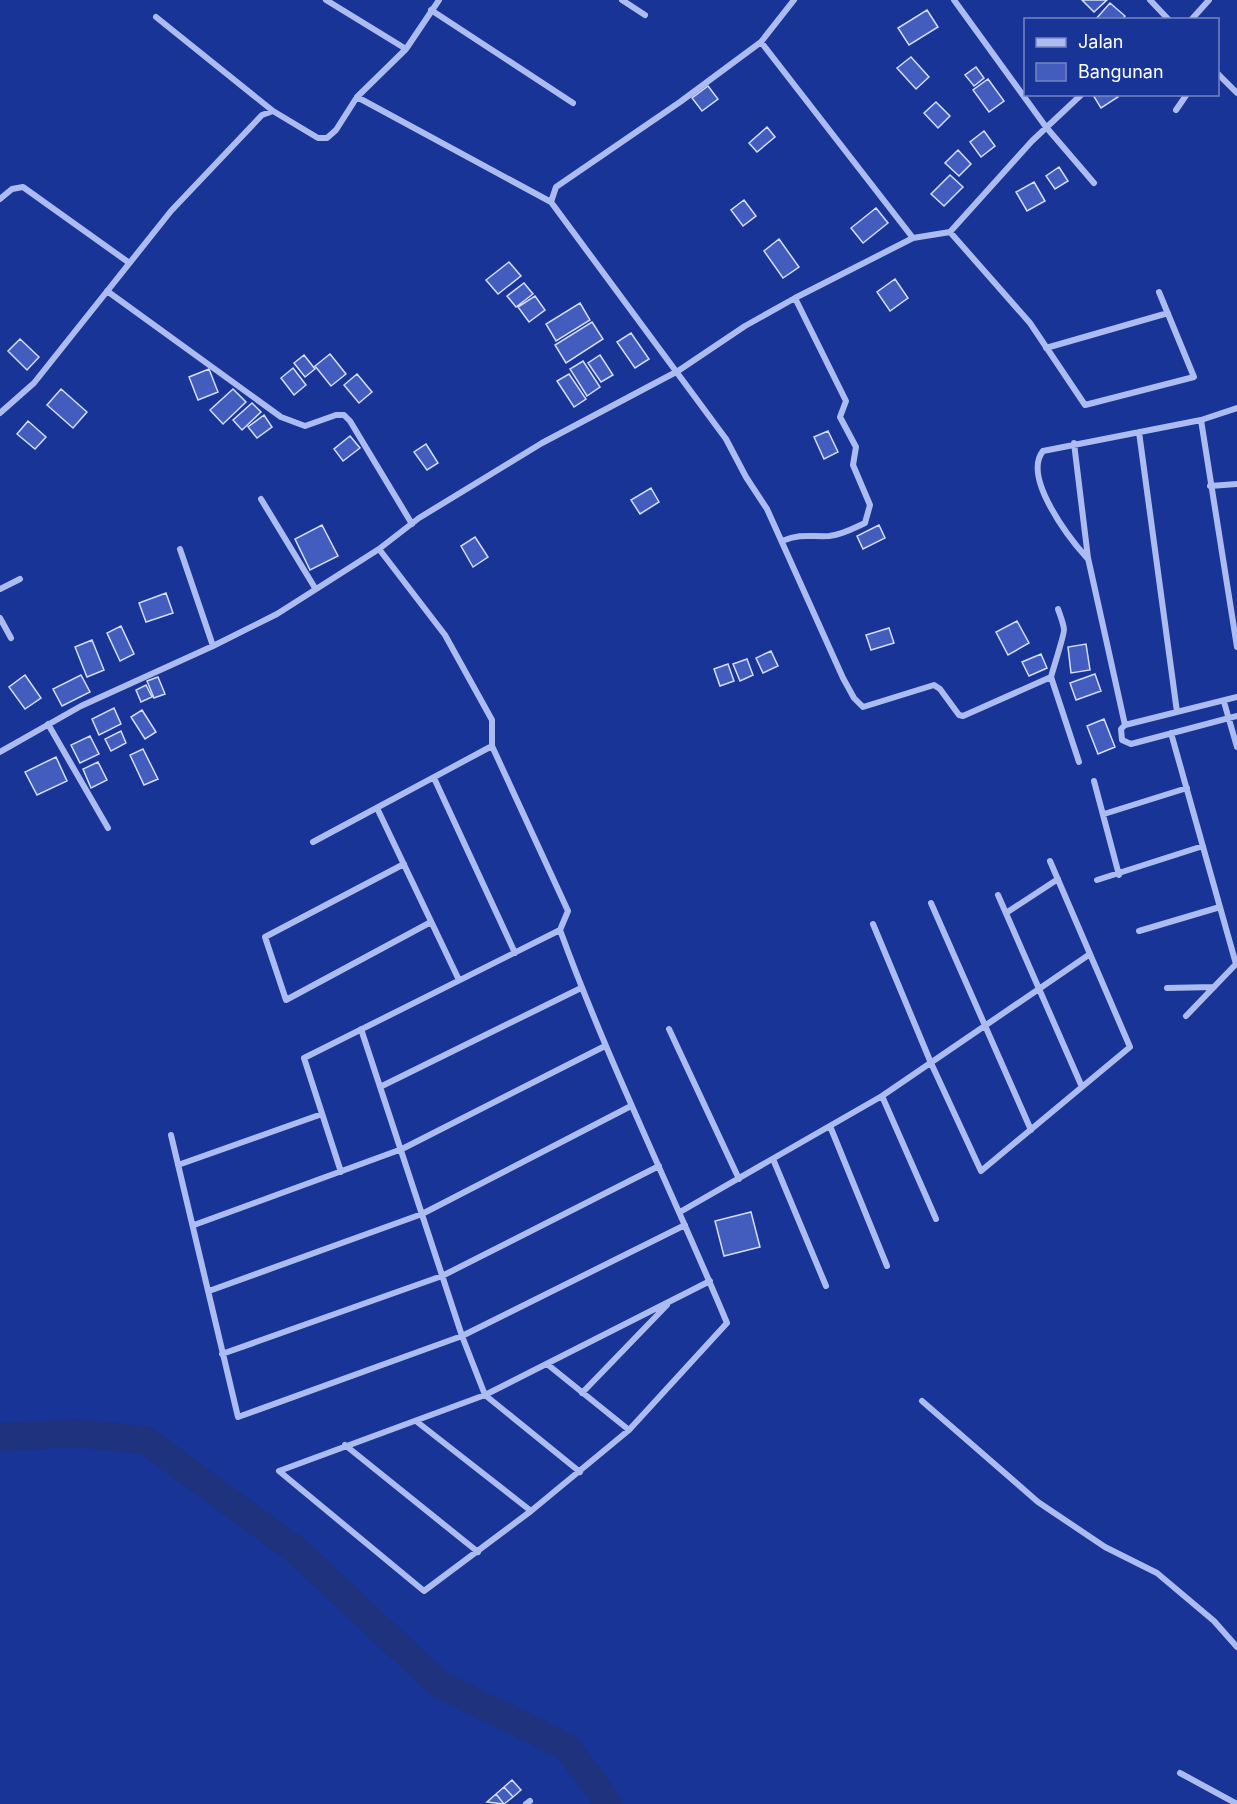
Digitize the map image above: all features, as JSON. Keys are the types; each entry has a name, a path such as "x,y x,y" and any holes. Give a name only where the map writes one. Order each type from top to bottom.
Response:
{"street":[{"path":"326,0 406,49"},
{"path":"432,0 432,10"},
{"path":"156,17 273,111 318,138 327,138 336,130 357,97 406,49 439,0"},
{"path":"622,0 645,15"},
{"path":"551,202 556,187 680,102 761,42 794,0"},
{"path":"954,0 1046,127 1094,183"},
{"path":"1150,0 1167,18"},
{"path":"1193,18 1209,0"},
{"path":"432,10 573,103"},
{"path":"761,42 913,238"},
{"path":"1219,75 1237,93"},
{"path":"0,752 48,723 277,614 379,549 412,524 542,443 678,371 745,326 795,298 913,238 951,232 1046,127 1080,96"},
{"path":"1176,110 1186,96"},
{"path":"357,97 551,202 726,439 746,477 767,508 843,678 854,698 863,707 934,686 940,689 959,715 963,716 1051,677"},
{"path":"0,413 34,383 128,262 171,211 262,115 273,111"},
{"path":"0,200 12,189 23,187 128,262"},
{"path":"951,232 1030,323 1085,405 1194,377 1159,292"},
{"path":"106,291 286,420 305,426 336,415 344,415 351,421 412,524"},
{"path":"782,541 798,535 830,536 851,530 865,523 870,505 853,465 856,447 840,417 846,407 846,400 795,298"},
{"path":"1046,348 1168,314"},
{"path":"1088,558 1063,530 1046,498 1037,469 1037,459 1044,450 1201,420 1237,408"},
{"path":"1201,420 1237,647"},
{"path":"1139,432 1177,712"},
{"path":"1074,443 1088,558 1125,724"},
{"path":"1210,486 1237,484"},
{"path":"261,499 315,588"},
{"path":"180,549 213,646"},
{"path":"342,1172 304,1058 560,930 568,911 492,746 492,720 445,635 379,549"},
{"path":"0,589 20,579"},
{"path":"1058,609 1064,629 1064,638 1057,650 1051,677 1079,762"},
{"path":"0,618 11,638"},
{"path":"1237,697 1224,702 1125,724 1121,729 1121,735 1122,740 1131,744 1237,716"},
{"path":"1224,702 1237,747"},
{"path":"48,723 108,828"},
{"path":"1172,733 1237,964 1186,1016"},
{"path":"313,842 492,746"},
{"path":"434,778 515,952"},
{"path":"1094,781 1119,874"},
{"path":"1104,814 1187,788"},
{"path":"377,808 459,980"},
{"path":"1097,880 1203,846"},
{"path":"873,924 931,1062 981,1171 1130,1047 1050,861"},
{"path":"404,864 265,937 286,1000 431,922"},
{"path":"1006,913 1058,879"},
{"path":"999,895 1082,1087"},
{"path":"931,903 1030,1130"},
{"path":"1139,930 1220,907"},
{"path":"560,930 604,1046 680,1212 685,1225 710,1281 728,1323 629,1430 531,1511 424,1591 279,1471 485,1395 710,1281"},
{"path":"680,1212 882,1096 1090,954"},
{"path":"1167,988 1214,987"},
{"path":"382,1086 581,988"},
{"path":"361,1029 382,1086 462,1336 485,1395 580,1472"},
{"path":"669,1029 739,1179"},
{"path":"194,1225 402,1149 604,1046"},
{"path":"882,1096 936,1219"},
{"path":"209,1291 422,1214 631,1106"},
{"path":"178,1165 322,1114"},
{"path":"830,1126 887,1266"},
{"path":"171,1135 238,1417 462,1336 685,1225"},
{"path":"773,1159 826,1286"},
{"path":"222,1354 442,1276 659,1166"},
{"path":"582,1393 672,1299"},
{"path":"547,1364 629,1430"},
{"path":"922,1401 1038,1502 1105,1547 1157,1573 1215,1621 1237,1647"},
{"path":"416,1421 531,1511"},
{"path":"345,1445 478,1552"},
{"path":"1180,1773 1237,1804"}],"building":[{"path":"1082,0 1107,0 1094,12"},
{"path":"1110,3 1125,16 1124,18 1097,18"},
{"path":"927,10 938,27 909,45 898,28"},
{"path":"911,57 929,77 916,89 897,68"},
{"path":"976,67 984,78 974,86 965,75"},
{"path":"988,79 1004,101 989,112 973,90"},
{"path":"708,86 718,99 702,111 692,98"},
{"path":"1094,96 1118,96 1118,97 1101,108"},
{"path":"936,102 950,116 938,128 924,113"},
{"path":"767,127 775,137 757,152 749,143"},
{"path":"984,131 995,146 981,157 970,142"},
{"path":"958,150 971,164 959,176 945,163"},
{"path":"1059,167 1068,181 1055,189 1046,176"},
{"path":"950,175 963,187 944,206 931,194"},
{"path":"1034,182 1045,201 1027,211 1016,192"},
{"path":"744,200 756,216 743,226 731,210"},
{"path":"876,208 888,223 863,243 851,228"},
{"path":"779,239 799,267 783,278 764,251"},
{"path":"509,262 521,276 498,294 486,280"},
{"path":"895,279 908,298 890,311 877,292"},
{"path":"524,283 533,294 516,307 507,296"},
{"path":"535,296 545,310 529,322 518,307"},
{"path":"580,303 590,320 556,341 546,324"},
{"path":"592,322 603,339 566,363 555,345"},
{"path":"631,333 649,359 635,368 617,342"},
{"path":"20,339 39,357 27,370 8,351"},
{"path":"330,354 346,374 331,386 315,366"},
{"path":"304,355 315,369 305,377 294,363"},
{"path":"600,355 613,375 601,382 588,363"},
{"path":"583,361 600,387 587,396 570,369"},
{"path":"293,368 306,385 294,395 281,378"},
{"path":"209,369 218,392 198,400 189,377"},
{"path":"357,374 372,392 359,403 344,385"},
{"path":"569,374 586,399 574,407 557,381"},
{"path":"61,389 87,412 73,428 47,405"},
{"path":"233,389 246,402 223,424 210,410"},
{"path":"252,403 261,412 242,430 233,420"},
{"path":"264,415 272,427 257,438 248,427"},
{"path":"28,421 46,437 35,449 17,434"},
{"path":"828,431 838,452 824,459 814,437"},
{"path":"350,436 360,448 343,461 334,449"},
{"path":"426,444 438,463 427,470 414,452"},
{"path":"651,488 659,502 640,514 631,500"},
{"path":"322,525 338,556 310,570 295,539"},
{"path":"879,525 885,538 863,549 857,536"},
{"path":"475,537 488,557 473,567 461,546"},
{"path":"166,593 173,613 146,622 139,603"},
{"path":"1017,621 1029,643 1008,655 996,632"},
{"path":"121,626 134,654 120,661 107,633"},
{"path":"889,628 894,643 871,650 866,635"},
{"path":"92,640 104,670 87,677 75,647"},
{"path":"1086,644 1090,670 1071,673 1068,647"},
{"path":"771,651 778,666 763,673 756,658"},
{"path":"1041,654 1047,668 1029,676 1022,662"},
{"path":"747,659 753,675 740,681 733,664"},
{"path":"728,664 734,681 720,686 714,669"},
{"path":"1095,674 1101,691 1076,700 1070,683"},
{"path":"25,675 41,698 25,709 9,687"},
{"path":"81,675 90,692 62,706 53,689"},
{"path":"158,677 165,694 154,698 147,681"},
{"path":"146,685 152,697 141,702 136,690"},
{"path":"114,708 121,724 99,735 92,719"},
{"path":"142,710 156,732 145,739 131,717"},
{"path":"1104,719 1115,747 1098,754 1087,726"},
{"path":"121,731 126,743 111,751 105,739"},
{"path":"90,736 99,754 80,763 71,745"},
{"path":"143,749 158,779 144,785 130,755"},
{"path":"56,757 67,781 37,795 25,772"},
{"path":"98,762 107,780 91,788 83,769"},
{"path":"751,1212 760,1247 724,1256 715,1221"},
{"path":"512,1780 521,1790 513,1797 504,1787"},
{"path":"504,1787 513,1797 504,1804 496,1794"},
{"path":"496,1794 504,1804 487,1802"}],"waterway":[{"path":"0,1437 78,1433 145,1440 297,1551 439,1684 567,1747 609,1804"}]}
